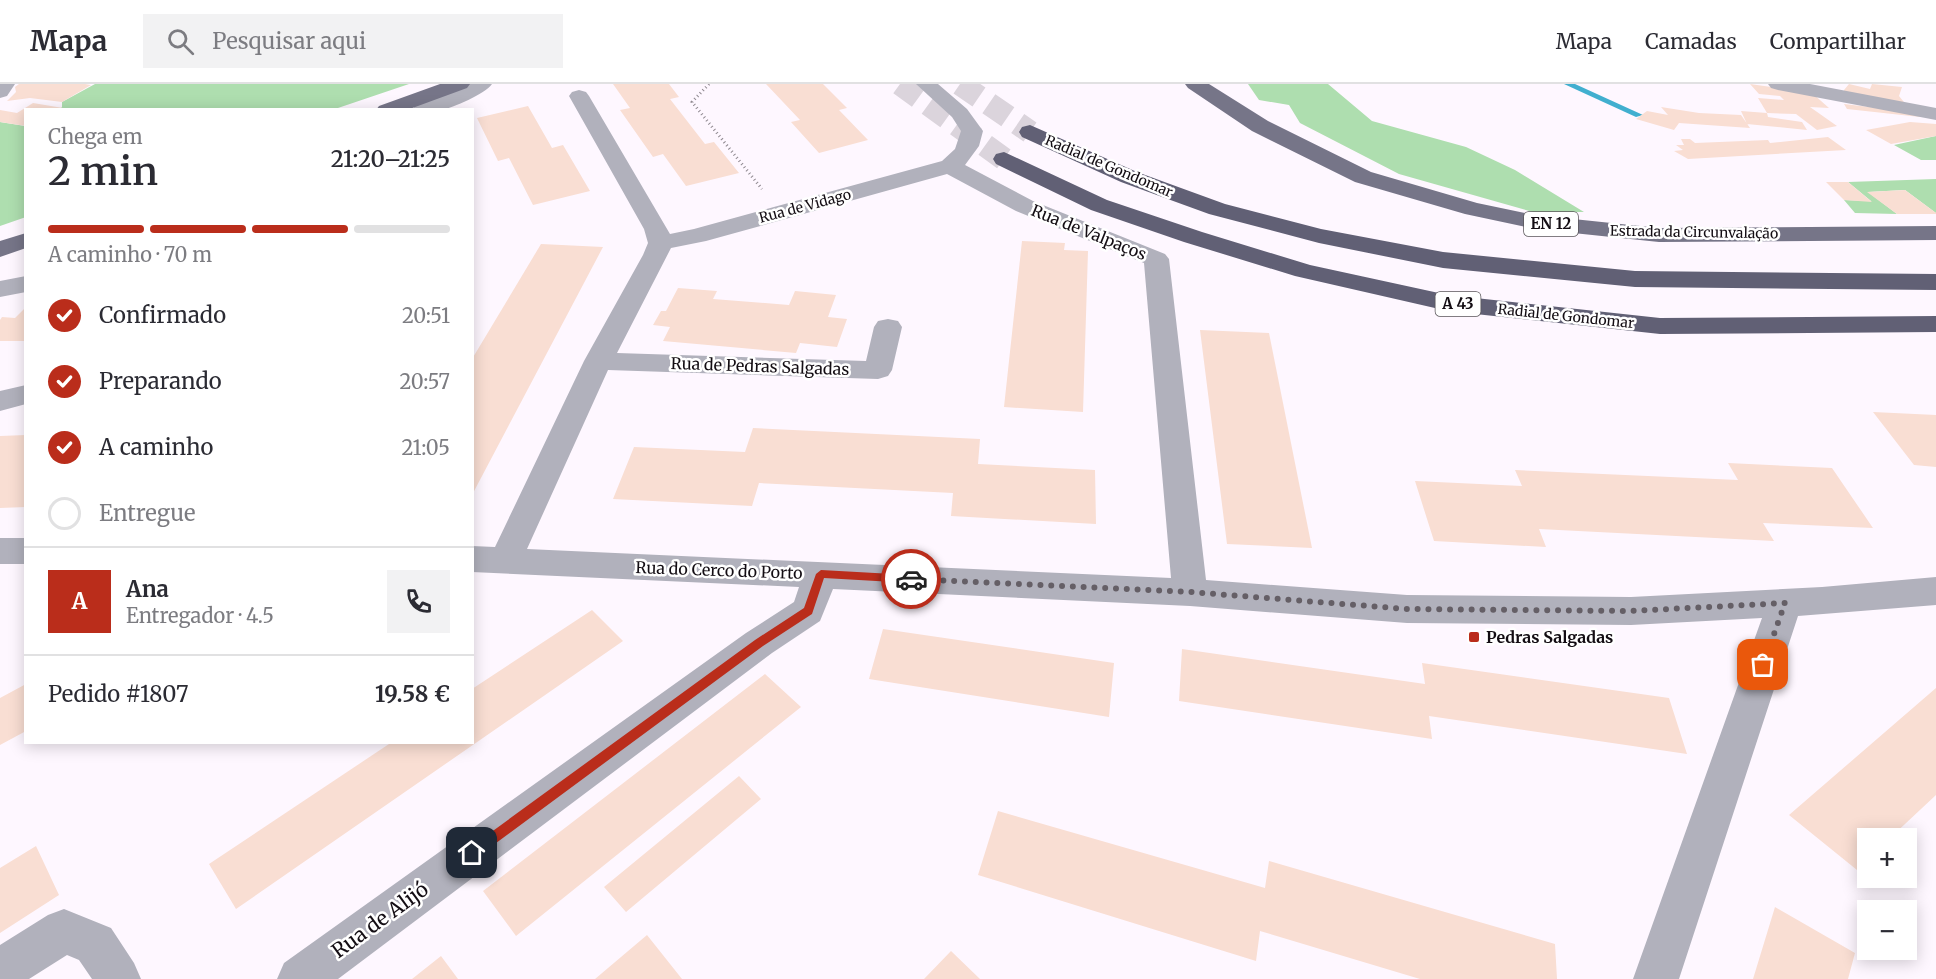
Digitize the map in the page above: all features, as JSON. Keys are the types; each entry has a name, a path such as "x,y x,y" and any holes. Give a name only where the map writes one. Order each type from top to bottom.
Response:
{"highway":[{"name":"Radial de Gondomar","path":"1030,132 1129,177 1217,209 1319,236 1443,260 1635,279 1936,282"},
{"name":"Radial de Gondomar","path":"1004,159 1100,204 1193,237 1304,271 1448,303 1660,326 1936,324"}],"main road":[{"path":"393,108 434,96 460,84"},
{"name":"Estrada da Circunvalação","path":"1195,84 1260,126 1363,177 1424,196 1504,215 1597,230 1659,234 1936,233"},
{"path":"0,249 24,241"}],"street":[{"path":"0,92 5,84"},
{"path":"434,96 461,95 482,84"},
{"path":"926,84 960,112 972,131 969,145 962,156 950,166"},
{"path":"1778,84 1926,110"},
{"path":"489,560 656,255 660,243 650,216 629,186 579,96"},
{"name":"Rua de Vidago","path":"660,243 697,236 950,166"},
{"name":"Rua de Valpaços","path":"950,166 979,184 1039,212 1156,260 1190,592"},
{"path":"0,289 24,284"},
{"name":"Rua de Pedras Salgadas","path":"598,361 878,370 888,327"},
{"path":"0,401 24,395"},
{"path":"0,551 24,551"},
{"name":"Rua do Cerco do Porto","path":"489,560 1190,592 1407,609 1631,611 1785,603 1936,591"},
{"name":"Rua de Alijó","path":"300,979 759,643 808,611 821,574"},
{"path":"1656,979 1785,603"},
{"path":"0,971 64,931 95,944 118,979"}],"path":[{"path":"709,84 692,102 781,213"}],"green space":[{"path":"95,84 409,84 338,108 61,108 62,102"},
{"path":"1248,84 1328,84 1372,121 1466,147 1515,170 1584,212 1533,212 1399,174 1300,123 1289,105 1259,100"},
{"path":"0,122 24,126 24,218 0,226"},
{"path":"1936,136 1936,160 1921,160 1894,145"},
{"path":"1936,179 1936,213 1905,190 1868,192 1897,214 1855,213 1844,200 1871,201 1848,182"}],"building":[{"path":"19,84 91,85 62,102 30,98 7,101 16,92 15,87"},
{"path":"613,84 669,84 679,97 670,99 705,144 714,142 739,173 686,186 663,154 653,157 620,110 630,108"},
{"path":"766,84 823,84 847,108 839,110 868,140 819,153 791,122 800,120"},
{"path":"1750,84 1812,93 1829,108 1810,107 1837,126 1817,130 1796,114 1767,113 1758,98 1784,100 1780,96 1759,94"},
{"path":"1849,84 1870,89 1872,84 1902,87 1899,96 1908,107 1845,96 1844,90"},
{"path":"33,103 63,108 25,108"},
{"path":"1844,104 1919,113 1920,117 1847,109"},
{"path":"528,106 552,148 563,145 590,191 533,205 509,158 498,161 477,118"},
{"path":"1661,107 1699,113 1741,115 1750,128 1679,123 1674,130 1636,119 1647,111 1668,115"},
{"path":"24,109 24,126 0,122 0,110 17,113"},
{"path":"1741,111 1767,113 1768,117 1802,122 1807,130 1747,124"},
{"path":"1910,122 1936,124 1936,136 1891,144 1866,130"},
{"path":"1828,137 1846,150 1688,159 1674,151 1683,150 1676,145 1684,145 1681,139 1690,139 1695,143 1768,140 1770,143"},
{"path":"1826,182 1848,182 1872,202 1844,200"},
{"path":"1905,190 1936,214 1897,214 1867,192"},
{"path":"1022,241 1065,243 1064,250 1088,251 1083,412 1004,407"},
{"path":"541,244 603,247 474,491 474,356"},
{"path":"678,288 717,291 713,299 789,305 795,291 836,295 828,317 847,319 837,347 800,343 796,353 663,341 670,327 653,325 661,311 666,311"},
{"path":"24,309 24,341 0,341 0,320 2,317 15,318"},
{"path":"1200,330 1269,333 1312,548 1227,544"},
{"path":"1873,412 1936,415 1936,467 1914,465"},
{"path":"753,428 980,439 978,464 1095,470 1096,524 951,516 953,493 759,483 752,506 613,499 634,447 745,452"},
{"path":"24,435 24,507 0,508 0,436"},
{"path":"1728,463 1832,468 1873,528 1763,523 1774,541 1539,529 1546,547 1434,541 1415,481 1522,486 1515,470 1738,480"},
{"path":"592,610 623,641 236,909 209,864 389,744 474,744 474,688"},
{"path":"883,629 1114,663 1109,717 869,679"},
{"path":"1182,649 1425,684 1422,663 1669,698 1687,754 1429,716 1432,739 1179,701"},
{"path":"765,674 801,707 516,936 483,891"},
{"path":"24,685 24,732 0,745 0,698"},
{"path":"1936,688 1936,795 1901,828 1857,828 1857,870 1789,815"},
{"path":"739,776 761,799 626,912 604,887"},
{"path":"998,811 1265,888 1269,861 1555,944 1557,979 1420,979 1260,931 1256,961 978,875"},
{"path":"36,846 59,895 0,933 0,868"},
{"path":"1775,907 1855,953 1848,979 1753,979"},
{"path":"647,935 682,979 595,979"},
{"path":"951,951 980,979 924,979"},
{"path":"441,956 458,979 412,979"}],"waterway":[{"path":"1568,84 1639,115"}],"tunnel":[{"path":"900,84 1004,159"},
{"path":"960,84 1030,132"}],"way so far":[{"path":"911,579 1190,592 1407,609 1631,611 1785,603 1763,665"}],"place":[{"name":"Pedras Salgadas","path":"1474,637"}],"route":[{"path":"472,853 759,643 808,611 821,574 911,579"}]}
